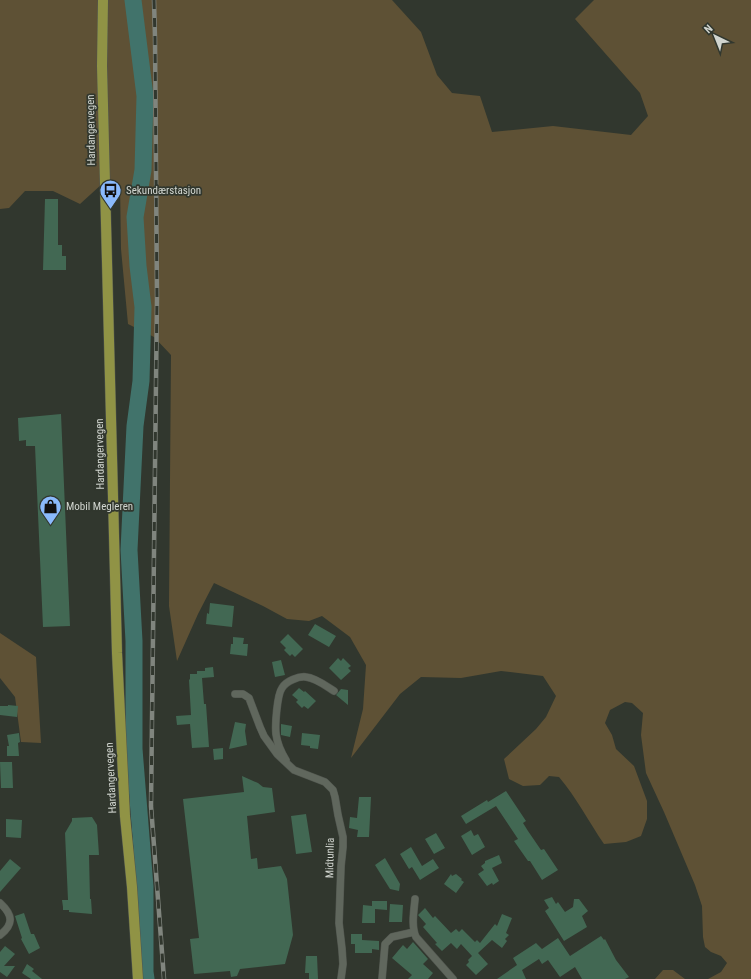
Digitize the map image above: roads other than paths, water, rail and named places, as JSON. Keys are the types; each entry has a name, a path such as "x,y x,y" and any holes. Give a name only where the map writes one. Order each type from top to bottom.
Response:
{"main road":[{"name":"Hardangervegen","path":"103,0 102,66 117,653 125,816 132,887 138,979"}],"street":[{"path":"289,765 279,745 276,734 281,689 286,684 299,678 306,677 313,678 334,691"},
{"name":"Midtunlia","path":"235,694 243,694 249,698 254,715 264,736 277,754 294,770 325,782 333,790 343,837 339,923 343,964 341,979"},
{"path":"415,899 413,915 414,932 418,940 453,979"},
{"path":"0,903 8,912 10,919 10,924 7,930 0,935"},
{"path":"382,979 385,944 392,938 414,932"}],"waterway":[{"path":"133,0 145,96 143,170 135,217 138,266 143,307 141,381 135,426 129,550 134,641 134,749 145,887 146,979"}],"railway":[{"path":"154,0 157,298 151,806 164,979"}],"place":[{"name":"Sekundærstasjon","path":"111,210"},
{"name":"Mobil Megleren","path":"51,526"}]}
